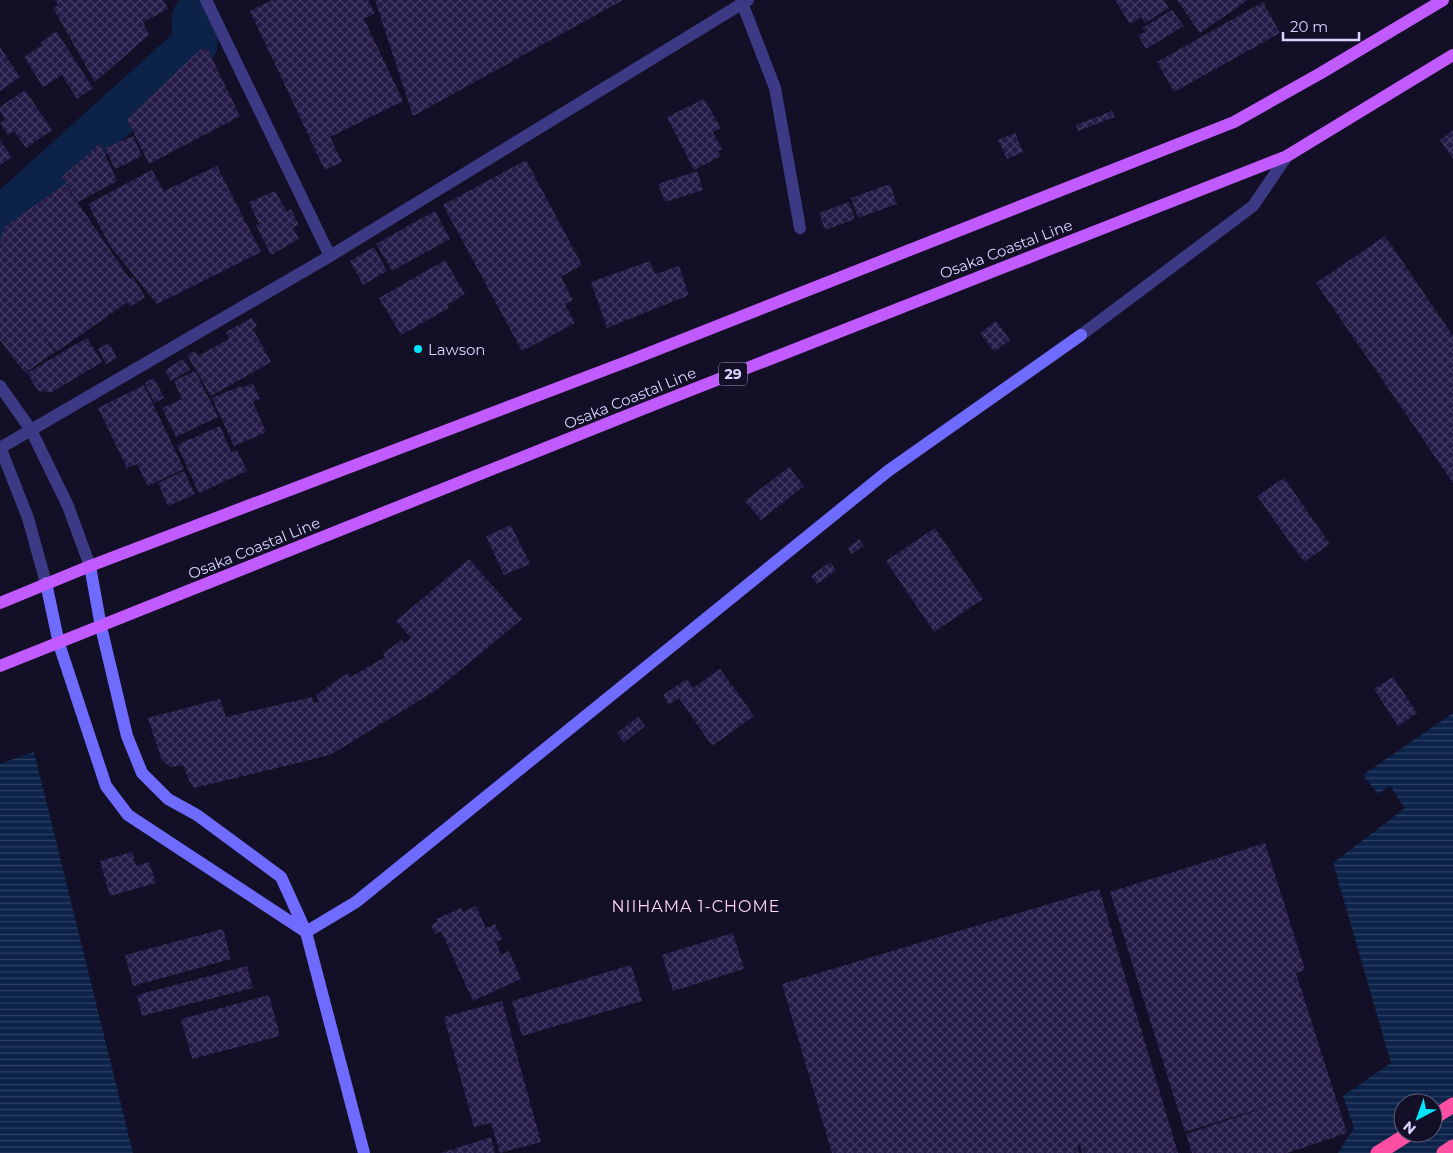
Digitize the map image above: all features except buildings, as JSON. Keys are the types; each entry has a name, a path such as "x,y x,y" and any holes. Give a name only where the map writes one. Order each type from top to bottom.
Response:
{"highway":[{"path":"1378,1153 1394,1143"},
{"path":"1444,1153 1453,1147"}],"main road":[{"path":"0,603 90,566 631,360 1234,122 1321,73 1443,0"},
{"name":"Osaka Coastal Line","path":"0,666 101,628 653,405 1286,156 1453,55"}],"street":[{"path":"206,0 330,256"},
{"path":"306,932 128,815 106,786 59,644 46,583 28,518 0,448 330,256 744,1 775,88 800,228"},
{"path":"306,932 356,902 888,471 1081,335 1253,206 1286,156"},
{"path":"0,386 31,430 68,506 90,566 101,628 127,736 142,774 168,799 197,815 281,877 306,932 364,1153"}],"water":[{"path":"1453,713 1453,1153 1338,1153 1354,1128 1343,1096 1391,1063 1333,863 1405,808 1390,786 1378,794 1363,775"},
{"path":"34,752 133,1153 0,1153 0,764"}],"waterway":[{"path":"0,220 195,44 194,18"}],"place":[{"name":"Lawson","path":"418,349"}],"district":[{"name":"NIIHAMA 1-CHOME","path":"696,906"}]}
